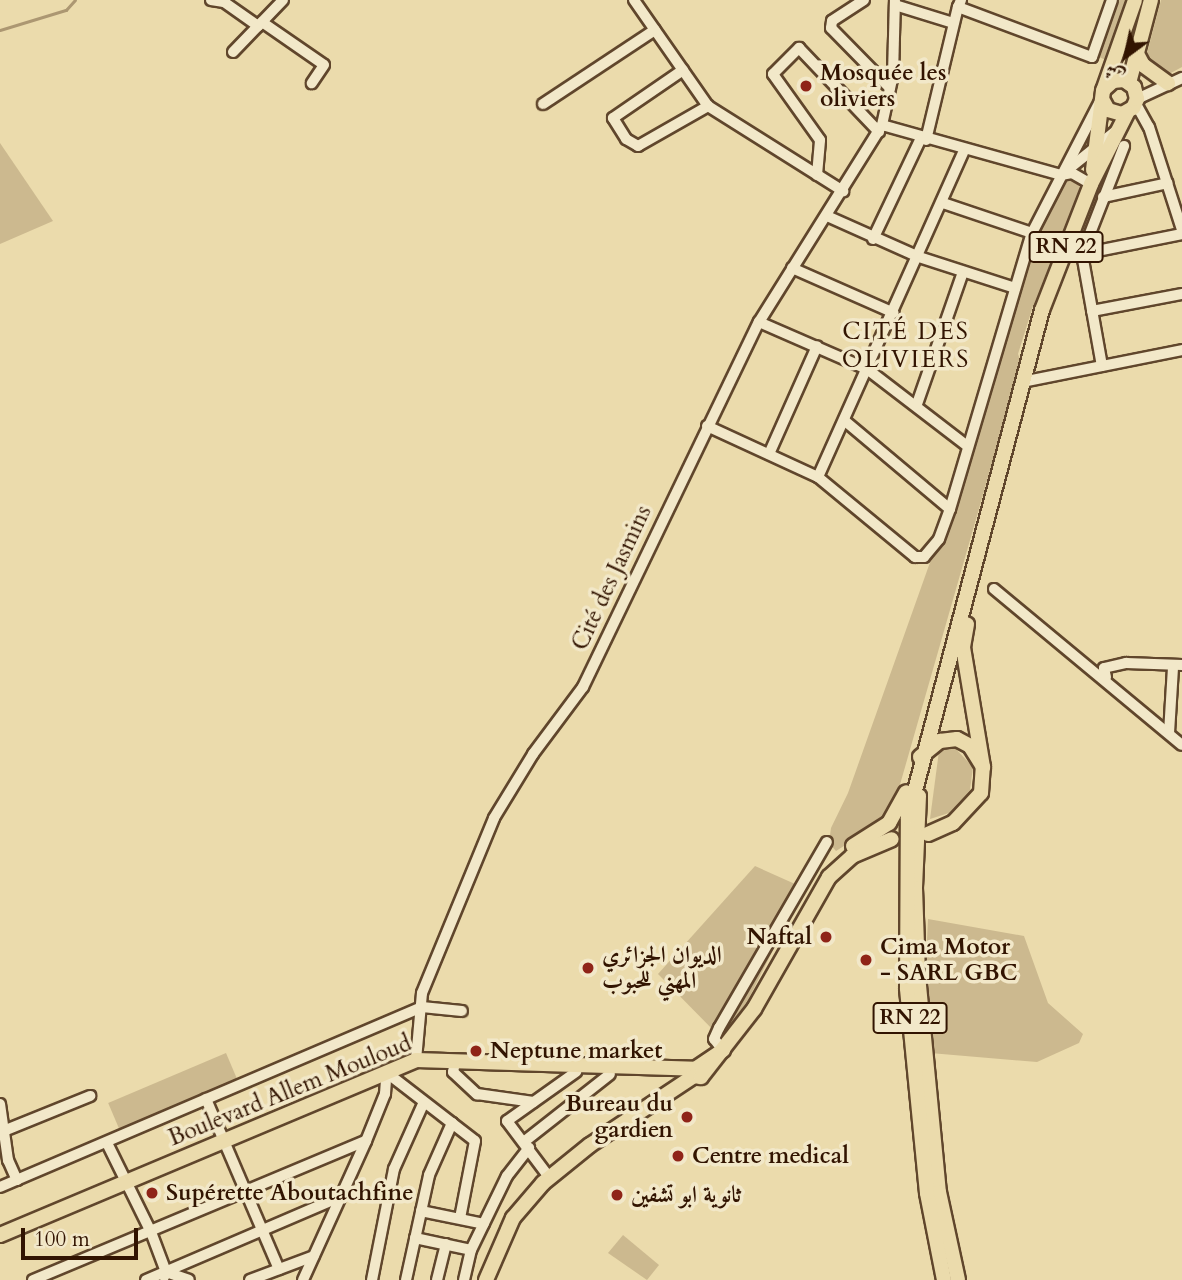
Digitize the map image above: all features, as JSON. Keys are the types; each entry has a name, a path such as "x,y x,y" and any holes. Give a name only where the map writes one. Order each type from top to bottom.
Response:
{"main road":[{"name":"RN 22","path":"1091,184 1103,96 1135,0"},
{"name":"RN 22","path":"944,1280 927,1193 907,988 908,817 921,756 976,563 1022,382 1052,283 1091,184 1132,97 1135,50 1151,0"},
{"path":"1135,50 1143,65 1175,80"},
{"path":"1113,81 1132,97 1112,113 1103,96 1113,81"},
{"path":"928,834 968,812 981,793 983,767 963,647 976,563"},
{"path":"486,1280 513,1218 549,1177 697,1072 723,1050 754,1009 817,879 834,859 894,817 921,756 940,741 957,739 970,746 983,767"},
{"name":"RN 22","path":"921,756 915,888 918,975 939,1192 958,1280"},
{"path":"781,956 813,899 835,871 864,849 892,839"},
{"path":"781,956 843,873 875,853 906,852"},
{"name":"Boulevard Allem Mouloud","path":"225,1146 416,1060 697,1072"},
{"name":"Boulevard Allem Mouloud","path":"0,1235 396,1078 455,1063 610,1074 697,1072"},
{"name":"Boulevard Allem Mouloud","path":"0,1245 128,1186"}],"street":[{"path":"211,0 224,2 324,65 313,83"},
{"path":"233,52 282,0"},
{"path":"634,0 708,106 843,191"},
{"path":"864,0 832,21 831,28 890,88"},
{"path":"873,239 924,139 960,4 1092,57 1110,1"},
{"path":"895,2 953,23"},
{"name":"Cité des Jasmins","path":"416,1060 426,983 494,818 533,754 583,687 759,322 881,129 890,88 895,2"},
{"path":"543,104 655,30"},
{"path":"817,175 820,140 773,74 799,48 881,129 1061,175 1072,173 1091,184"},
{"path":"683,69 612,118 638,146 708,106"},
{"path":"1082,254 1182,232 1149,127 1132,97 1175,80"},
{"path":"707,426 818,477 915,557 924,556 939,539 950,509 965,445 1032,233 1103,96"},
{"name":"RN 22","path":"1096,145 1117,131"},
{"path":"1061,175 1096,145"},
{"path":"1102,366 1082,254 1124,146"},
{"path":"818,477 894,313 965,149"},
{"path":"1103,197 1168,183"},
{"path":"943,203 1032,233"},
{"path":"827,216 873,239 919,257 1015,288"},
{"path":"792,268 894,313"},
{"path":"917,404 963,272"},
{"path":"1092,311 1182,294"},
{"path":"759,322 867,369 917,404 965,445"},
{"path":"769,454 817,346"},
{"path":"1022,382 1182,351"},
{"path":"845,421 950,509"},
{"path":"994,589 1106,677 1182,745"},
{"path":"1106,677 1104,668 1126,663 1178,666 1169,733"},
{"path":"723,1050 714,1039 719,1028 827,842"},
{"path":"0,1187 422,1007 462,1012"},
{"path":"455,1063 453,1072 477,1094 533,1102"},
{"path":"549,1177 527,1144 507,1121 576,1072"},
{"path":"464,1280 471,1250 507,1176 527,1144 610,1074"},
{"path":"303,1280 385,1094 396,1078 472,1138 476,1146 460,1217"},
{"path":"6,1130 90,1096"},
{"path":"206,1099 279,1269"},
{"path":"372,1280 394,1169 424,1102"},
{"path":"0,1104 6,1130 4,1161 17,1180"},
{"path":"406,1280 429,1175 452,1123"},
{"path":"33,1280 366,1141"},
{"path":"107,1143 151,1232 165,1276"},
{"path":"146,1280 165,1276 342,1196"},
{"path":"421,1211 484,1224"},
{"path":"415,1238 471,1250"},
{"path":"437,1280 446,1244"},
{"path":"250,1280 314,1256"},
{"path":"165,1276 189,1280"}],"shaded area":[{"path":"1118,0 1130,0 1108,61 1099,57"},
{"path":"1161,0 1182,0 1182,67 1169,74 1145,61"},
{"path":"0,143 53,221 0,244"},
{"path":"1062,179 1074,179 1080,188 1043,302 1033,306 1018,354 1021,362 893,809 880,823 836,851 829,843 831,828 848,793 997,374 1024,274"},
{"path":"953,746 973,767 970,790 949,813 930,819 939,751"},
{"path":"755,866 804,888 748,1000 721,1038 658,974"},
{"path":"928,919 1024,936 1048,1003 1083,1034 1079,1043 1037,1062 930,1053 925,981"},
{"path":"226,1053 239,1084 121,1134 108,1103"},
{"path":"623,1235 659,1265 647,1280 608,1253"}],"waterway":[{"path":"0,30 66,10 75,0"}],"place":[{"name":"Mosquée les oliviers","path":"806,86"},
{"name":"Naftal","path":"826,937"},
{"name":"Cima Motor - SARL GBC","path":"866,960"},
{"name":"الديوان الجزائري المهني للحبوب","path":"588,968"},
{"name":"Neptune market","path":"476,1051"},
{"name":"Bureau du gardien","path":"687,1117"},
{"name":"Centre medical","path":"678,1156"},
{"name":"Supérette Aboutachfine","path":"152,1193"},
{"name":"ثانوية ابو تشفين","path":"617,1195"}],"district":[{"name":"CITÉ DES OLIVIERS","path":"906,346"}]}
